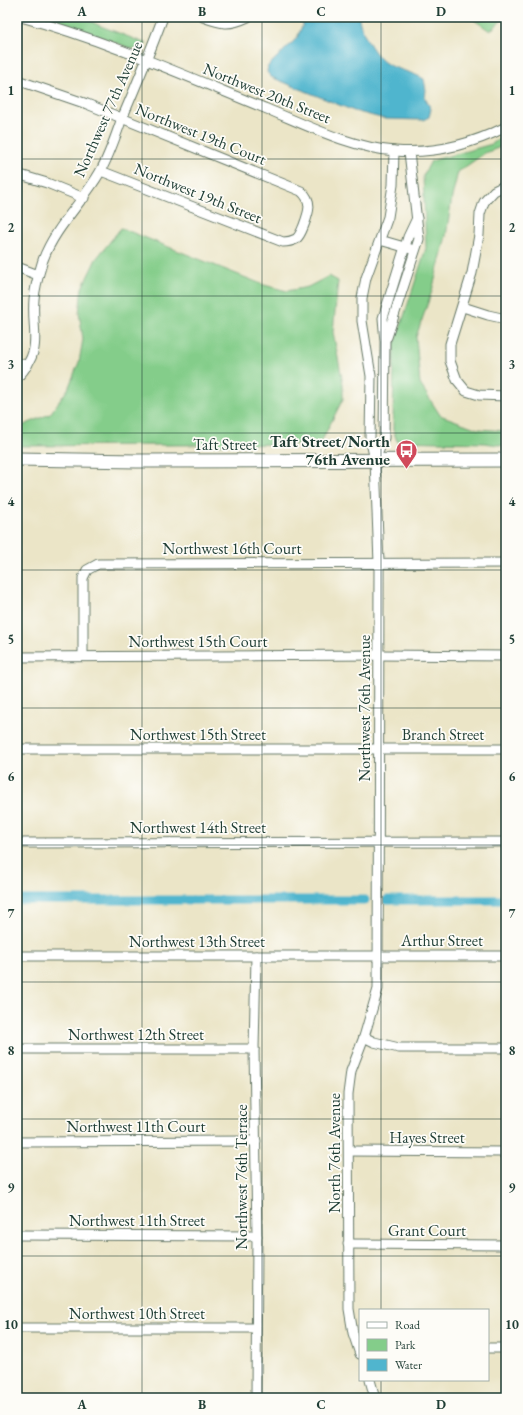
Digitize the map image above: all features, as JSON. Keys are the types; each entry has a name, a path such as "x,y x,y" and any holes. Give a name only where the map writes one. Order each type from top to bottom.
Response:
{"street":[{"name":"Northwest 20th Street","path":"20,17 56,27 147,61 353,143 394,151 409,152 442,148 478,140 506,127"},
{"name":"Northwest 77th Avenue","path":"17,378 26,366 34,351 36,340 34,324 34,299 38,275 45,254 58,232 84,198 101,170 147,61 163,17"},
{"path":"203,17 218,23 235,23 248,17"},
{"name":"Northwest 19th Court","path":"17,80 49,90 122,118 306,194 309,205 308,213 301,232 297,238 292,241 283,242"},
{"name":"Northwest 76th Avenue","path":"378,955 379,563 375,460 370,438 371,376 362,321 362,298 366,278 388,217 393,185 394,151"},
{"name":"Northwest 76th Avenue","path":"385,342 419,239 409,152"},
{"name":"Northwest 19th Street","path":"101,170 283,242"},
{"path":"17,174 47,183 84,198"},
{"path":"506,185 494,191 484,202 480,214 479,235 472,273 463,307 450,344 450,361 457,380 466,391 479,395 506,396"},
{"name":"Northwest 76th Avenue","path":"375,460 384,438 385,342 383,318 408,237 417,218"},
{"path":"380,240 415,251"},
{"path":"17,267 38,275"},
{"path":"463,307 506,320"},
{"path":"17,362 26,366"},
{"name":"Taft Street","path":"17,459 137,461 506,460"},
{"name":"Northwest 16th Court","path":"83,656 83,578 87,570 98,564 506,563"},
{"name":"Northwest 15th Court","path":"17,657 379,655 506,656"},
{"name":"Northwest 15th Street","path":"17,749 379,749"},
{"name":"Branch Street","path":"379,749 506,749"},
{"name":"Northwest 14th Street","path":"17,843 379,841 506,842"},
{"name":"Arthur Street","path":"378,955 506,956"},
{"name":"Northwest 13th Street","path":"17,956 378,955"},
{"name":"North 76th Avenue","path":"359,1351 353,1333 349,1309 348,1094 351,1071 364,1037 378,989 378,955"},
{"name":"Northwest 76th Terrace","path":"256,956 254,1049 256,1141 256,1398"},
{"path":"364,1037 374,1042 399,1048 506,1048"},
{"name":"Northwest 12th Street","path":"17,1049 254,1049"},
{"name":"Northwest 11th Court","path":"17,1142 256,1141"},
{"name":"Hayes Street","path":"348,1151 506,1152"},
{"name":"Northwest 11th Street","path":"17,1235 256,1236"},
{"name":"Grant Court","path":"348,1244 506,1245"},
{"name":"Northwest 10th Street","path":"17,1328 256,1328"},
{"path":"489,1348 506,1348"},
{"path":"370,1381 375,1398"}],"green space":[{"path":"50,17 83,17 98,25 147,44 142,47 132,49"},
{"path":"470,17 505,17 490,31"},
{"path":"506,134 506,145 485,153 458,172 452,197 446,236 432,291 416,337 420,384 440,415 478,429 506,431 506,446 484,443 397,441 393,430 394,347 426,248 423,176 431,161 492,144"},
{"path":"121,228 264,285 287,291 308,287 329,276 338,281 333,332 343,384 343,399 320,444 17,446 17,428 50,414 68,389 79,362 83,339 79,313 82,288 96,259"}],"water":[{"path":"306,17 359,17 365,36 373,50 383,61 424,79 426,90 425,98 431,109 429,117 423,120 385,119 354,111 271,77 267,72 268,66 297,38"}],"waterway":[{"path":"17,900 365,900"},
{"path":"387,900 506,900"}],"place":[{"name":"Taft Street/North 76th Avenue","path":"406,470"}]}
